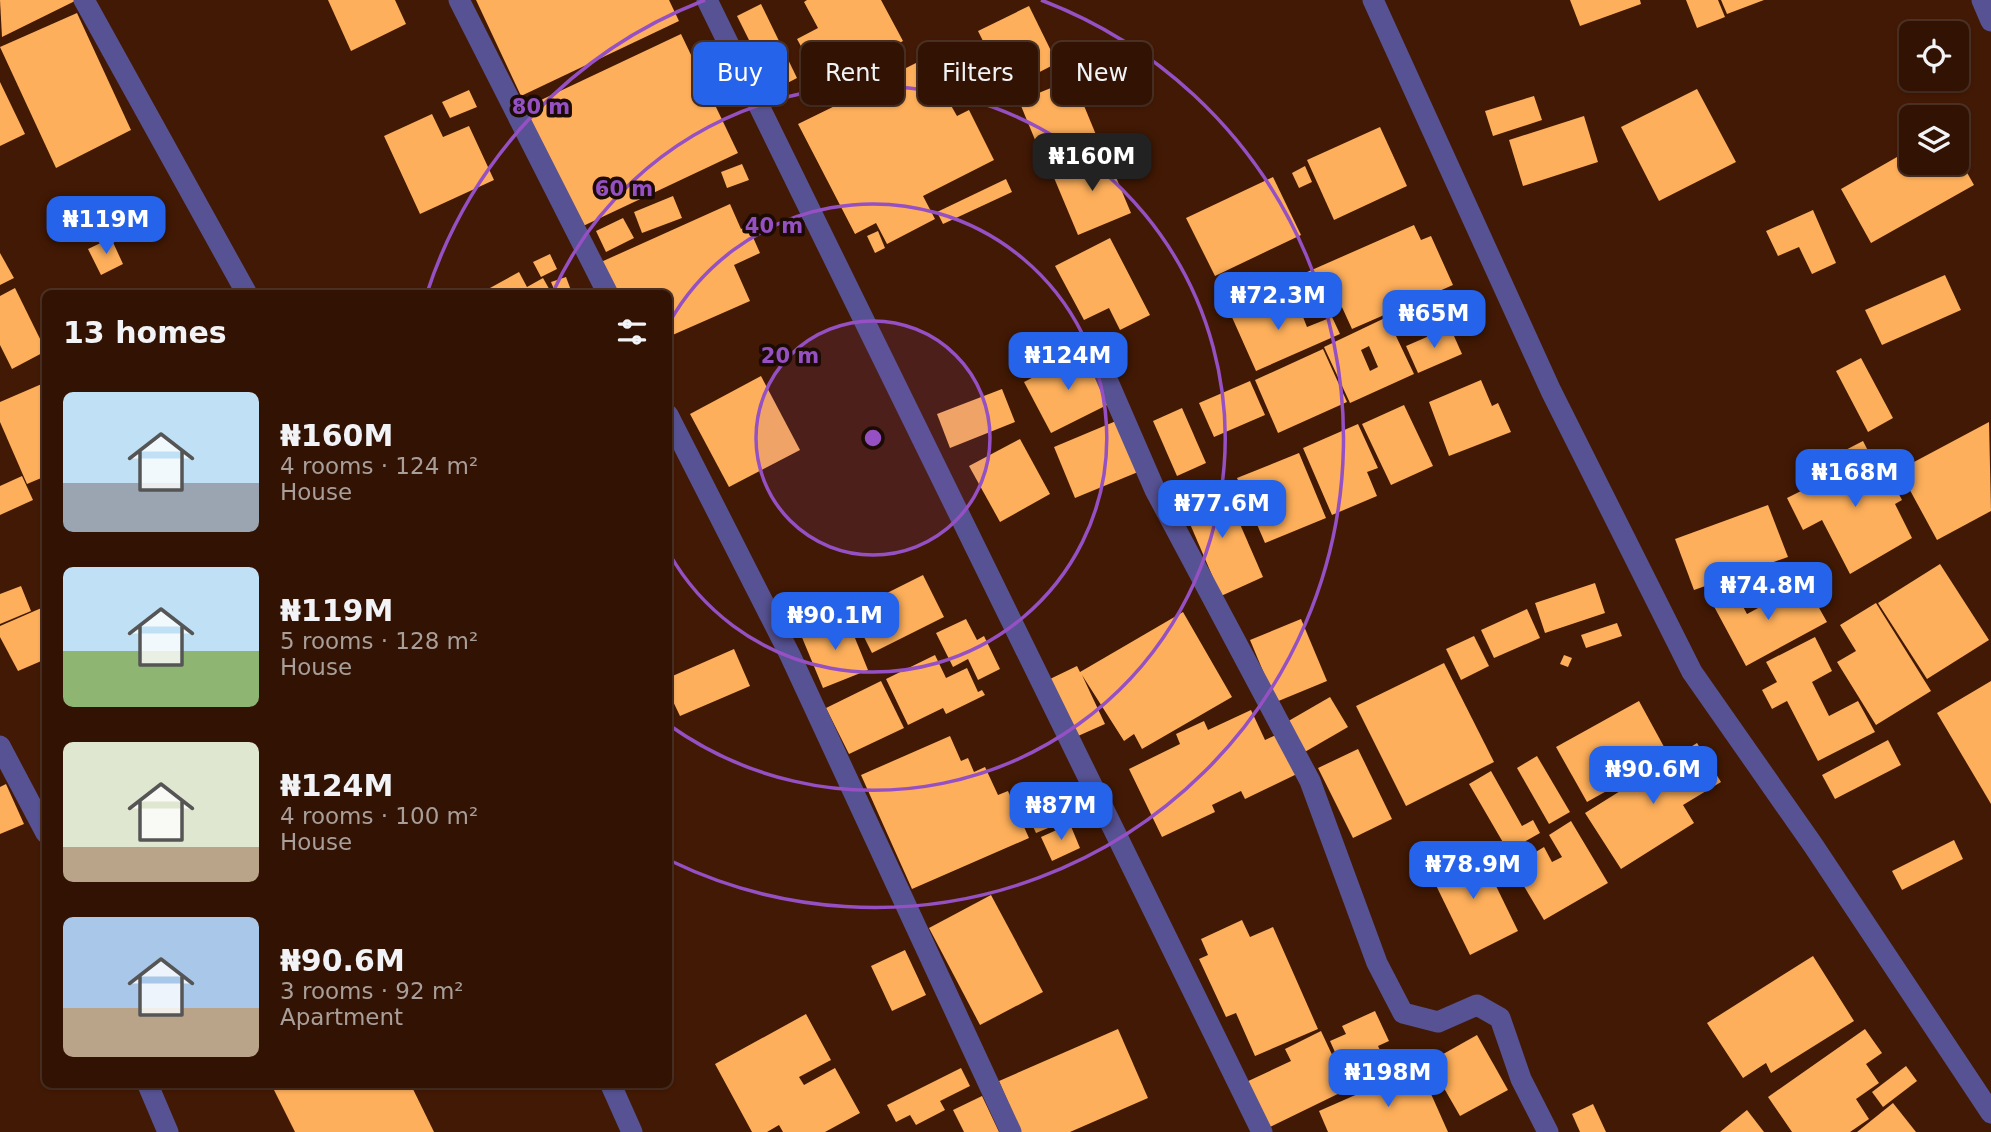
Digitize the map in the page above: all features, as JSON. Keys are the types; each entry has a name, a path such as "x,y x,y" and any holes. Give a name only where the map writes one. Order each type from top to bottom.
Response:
{"street":[{"path":"84,0 245,290"},
{"path":"459,0 606,290"},
{"path":"707,0 1262,1132"},
{"path":"1373,0 1551,391 1692,672 1813,845 1991,1113"},
{"path":"1982,0 1991,20"},
{"path":"1099,361 1155,490 1310,781 1377,963 1403,1013 1438,1022 1477,1005 1500,1018 1521,1079 1548,1132"},
{"path":"672,423 790,655 1011,1132"},
{"path":"0,746 42,825"},
{"path":"149,1088 167,1132"},
{"path":"612,1088 632,1132"}],"building":[{"path":"0,0 77,0 2,37"},
{"path":"328,0 395,0 406,24 351,51"},
{"path":"476,0 669,0 679,21 521,96"},
{"path":"881,0 903,41 801,42 801,46 797,39 818,28 804,2"},
{"path":"1570,0 1640,0 1641,4 1580,26"},
{"path":"1686,0 1718,0 1725,17 1697,28"},
{"path":"1721,0 1764,0 1727,14"},
{"path":"761,4 779,42 750,42 737,16"},
{"path":"1029,6 1052,53 1052,66 1038,73 1038,42 984,42 978,31"},
{"path":"77,13 131,130 56,168 0,47"},
{"path":"681,34 693,59 693,105 715,105 738,153 581,227 524,108"},
{"path":"787,57 797,78 787,83"},
{"path":"918,62 918,105 951,105 957,116 969,110 994,160 923,196 935,219 887,244 876,223 855,234 798,124 837,105 904,105 904,69"},
{"path":"0,82 25,134 0,146"},
{"path":"1052,88 1052,105 1084,105 1099,142 1045,164 1021,105 1038,105 1038,93"},
{"path":"1697,89 1736,162 1659,201 1621,127"},
{"path":"469,90 477,107 450,118 442,102"},
{"path":"1534,96 1542,120 1493,136 1485,111"},
{"path":"432,114 443,137 469,126 494,180 420,214 384,136"},
{"path":"1584,116 1598,162 1523,186 1509,140"},
{"path":"1380,127 1407,186 1334,220 1307,160"},
{"path":"1105,151 1131,213 1078,235 1052,173"},
{"path":"1899,156 1899,175 1968,175 1974,185 1871,243 1841,189"},
{"path":"742,164 749,180 727,188 721,172"},
{"path":"1305,166 1312,182 1299,188 1292,173"},
{"path":"1273,177 1301,235 1215,276 1186,218"},
{"path":"1006,179 1012,192 943,224 937,212"},
{"path":"673,196 682,218 642,233 634,212"},
{"path":"730,204 741,229 748,226 760,253 734,265 750,301 672,335 672,290 614,290 601,262"},
{"path":"1813,210 1836,263 1812,274 1799,247 1778,256 1766,231"},
{"path":"623,218 634,238 606,252 596,231"},
{"path":"1414,225 1421,240 1431,236 1453,285 1352,329 1336,294 1320,301 1323,308 1305,317 1289,280"},
{"path":"878,231 885,248 875,253 867,236"},
{"path":"111,238 123,264 101,275 88,249"},
{"path":"1110,238 1150,315 1120,330 1109,308 1084,320 1055,266"},
{"path":"0,253 14,278 0,285"},
{"path":"550,254 557,269 541,277 533,262"},
{"path":"519,272 527,287 543,278 550,290 486,290"},
{"path":"1945,275 1961,310 1882,345 1865,310"},
{"path":"566,277 571,290 554,290 551,282"},
{"path":"15,288 42,343 42,353 12,369 0,345 0,296"},
{"path":"1280,293 1290,317 1301,312 1307,327 1332,317 1340,334 1256,371 1231,315"},
{"path":"1387,317 1414,374 1350,403 1324,347","holes":["1369,346 1378,367 1370,371 1361,350"]},
{"path":"1450,327 1462,354 1418,373 1406,346"},
{"path":"1323,349 1347,402 1278,433 1255,380"},
{"path":"1084,351 1111,403 1051,433 1024,382"},
{"path":"1861,358 1893,418 1868,432 1836,371"},
{"path":"761,376 800,450 729,487 690,414"},
{"path":"1481,380 1492,406 1498,403 1511,432 1449,456 1429,402"},
{"path":"1250,381 1265,415 1214,437 1199,403"},
{"path":"42,384 42,478 27,484 0,422 0,402"},
{"path":"1002,389 1015,422 950,448 937,414"},
{"path":"1404,405 1433,466 1391,485 1362,424"},
{"path":"1182,408 1206,463 1177,476 1153,421"},
{"path":"1116,421 1138,472 1075,498 1054,447"},
{"path":"1989,422 1991,511 1937,540 1899,470"},
{"path":"1358,424 1378,468 1367,472 1377,496 1332,515 1303,448"},
{"path":"1020,439 1050,494 1000,522 969,466"},
{"path":"1863,441 1883,480 1890,477 1902,500 1895,504 1912,538 1850,574 1822,520 1803,530 1787,498 1839,472 1832,457"},
{"path":"1299,453 1326,518 1265,543 1237,478"},
{"path":"22,476 33,500 0,515 0,486"},
{"path":"1223,485 1263,577 1221,596 1181,503"},
{"path":"1768,505 1788,557 1694,590 1675,539"},
{"path":"1940,564 1989,640 1927,679 1878,603"},
{"path":"923,575 944,617 872,653 851,611"},
{"path":"1595,583 1605,613 1545,633 1535,603"},
{"path":"1805,583 1827,622 1746,666 1710,599 1733,588 1747,614"},
{"path":"21,586 31,611 0,624 0,594"},
{"path":"1876,603 1931,691 1876,725 1837,662 1856,651 1840,625"},
{"path":"42,608 42,661 18,671 0,637 0,626"},
{"path":"1527,609 1540,638 1494,658 1481,630"},
{"path":"1183,612 1232,697 1142,749 1134,734 1124,741 1082,675 1105,724 1078,736 1050,679 1077,666 1080,672"},
{"path":"846,616 868,670 823,688 801,635"},
{"path":"966,619 977,640 984,636 1000,669 978,680 968,659 953,667 936,633"},
{"path":"1301,619 1327,681 1276,702 1250,640"},
{"path":"1617,623 1622,636 1586,648 1581,635"},
{"path":"1474,636 1489,666 1461,680 1446,649"},
{"path":"1815,637 1832,671 1812,682 1829,716 1858,701 1875,732 1818,761 1787,701 1772,709 1762,690 1777,682 1766,662"},
{"path":"734,649 750,686 680,716 672,699 672,676"},
{"path":"935,655 946,678 967,668 978,692 982,690 985,695 946,714 943,708 908,725 886,679"},
{"path":"1564,655 1572,658 1568,667 1560,664"},
{"path":"1444,663 1494,762 1406,806 1356,706"},
{"path":"881,681 904,728 849,754 826,708"},
{"path":"1991,681 1991,804 1937,713"},
{"path":"1330,697 1348,727 1303,753 1285,723"},
{"path":"1639,701 1669,756 1587,802 1556,747"},
{"path":"1251,710 1265,740 1280,733 1299,773 1245,799 1241,791 1212,805 1215,812 1162,837 1129,769 1180,744 1176,734 1204,721 1208,730"},
{"path":"950,736 961,761 968,758 974,772 985,767 998,795 1008,791 1029,838 912,889 861,775"},
{"path":"1888,740 1901,765 1835,799 1822,775"},
{"path":"1697,743 1721,782 1683,805 1694,823 1621,869 1585,813"},
{"path":"1358,749 1392,819 1353,838 1318,768"},
{"path":"1537,756 1570,812 1549,824 1517,768"},
{"path":"1491,771 1522,826 1533,820 1540,833 1508,851 1469,784"},
{"path":"6,784 24,824 0,834 0,787"},
{"path":"1054,797 1065,821 1036,833 1025,809"},
{"path":"1571,821 1608,883 1544,920 1512,866 1544,847 1552,862 1562,857 1549,835"},
{"path":"1070,824 1080,848 1052,861 1041,837"},
{"path":"1954,840 1963,859 1902,890 1892,871"},
{"path":"1477,847 1518,931 1470,955 1429,871"},
{"path":"991,895 1043,992 980,1025 929,928"},
{"path":"1242,920 1250,937 1273,927 1318,1029 1255,1056 1236,1013 1226,1017 1199,959 1208,955 1201,939"},
{"path":"905,950 926,995 892,1011 871,966"},
{"path":"1813,956 1854,1021 1771,1073 1766,1063 1743,1078 1707,1023"},
{"path":"1375,1011 1389,1041 1378,1046 1391,1073 1352,1090 1330,1041 1346,1034 1342,1026"},
{"path":"806,1014 831,1060 799,1077 804,1085 835,1068 860,1113 825,1132 783,1132 779,1125 767,1132 752,1132 715,1064"},
{"path":"1118,1029 1148,1098 1070,1132 1021,1132 999,1081"},
{"path":"1865,1029 1882,1053 1866,1064 1879,1083 1856,1099 1869,1119 1850,1132 1792,1132 1768,1097"},
{"path":"1321,1031 1348,1089 1266,1129 1244,1083 1291,1061 1285,1049"},
{"path":"1477,1035 1508,1090 1460,1116 1429,1062"},
{"path":"1906,1066 1917,1081 1883,1107 1872,1092"},
{"path":"1419,1067 1448,1132 1328,1132 1319,1111"},
{"path":"961,1068 970,1086 940,1101 945,1110 916,1125 910,1115 896,1122 887,1105"},
{"path":"412,1088 434,1132 295,1132 274,1090"},
{"path":"982,1096 999,1132 964,1132 953,1110"},
{"path":"1893,1103 1916,1132 1857,1132"},
{"path":"1593,1104 1606,1132 1580,1132 1572,1114"},
{"path":"1747,1110 1764,1132 1720,1132"}]}
